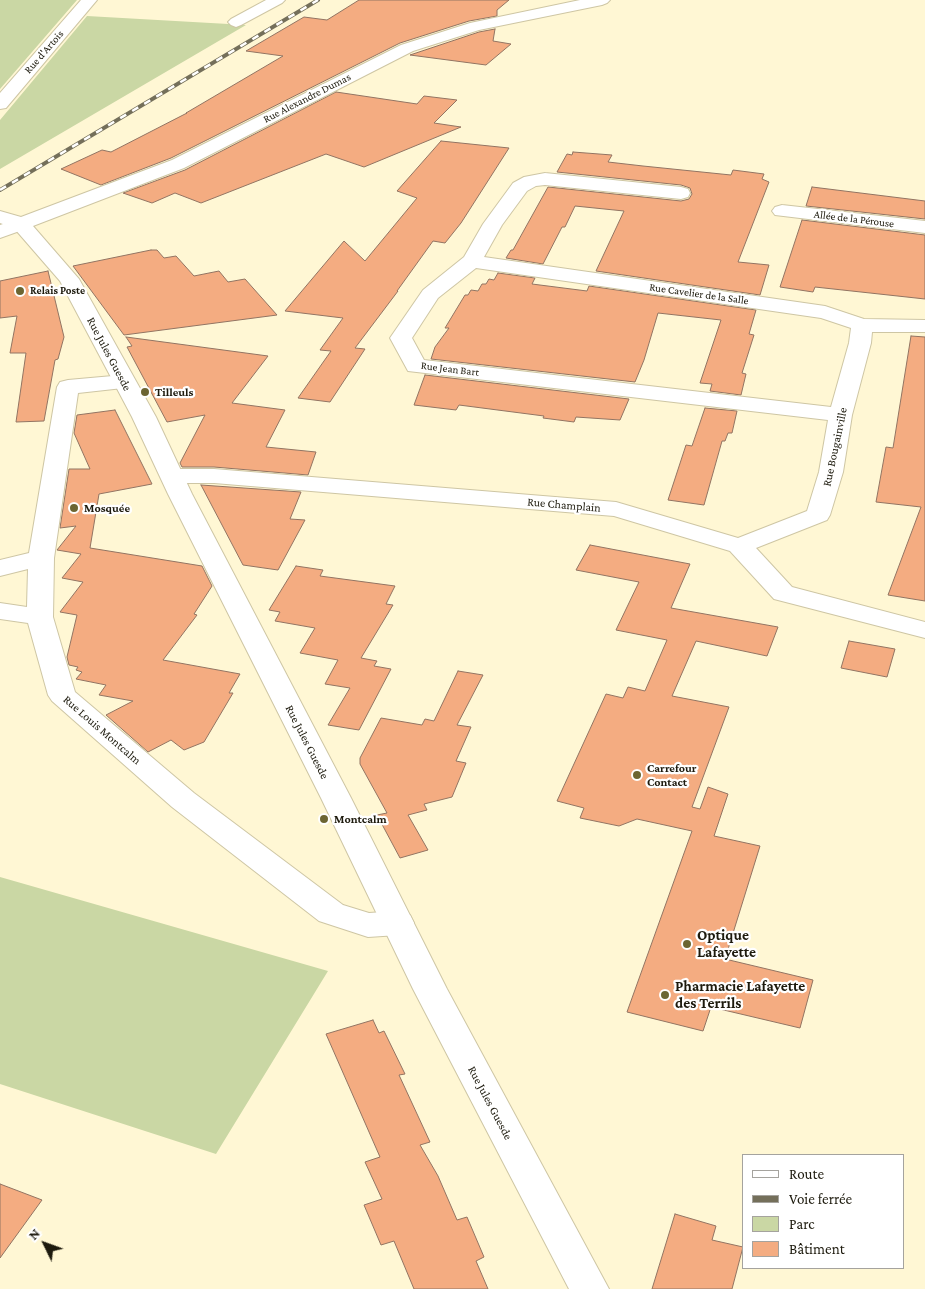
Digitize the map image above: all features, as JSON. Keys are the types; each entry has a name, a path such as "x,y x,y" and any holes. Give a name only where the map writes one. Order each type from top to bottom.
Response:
{"street":[{"name":"Rue d'Artois","path":"0,104 89,0"},
{"path":"236,22 277,0"},
{"name":"Rue Alexandre Dumas","path":"7,224 178,164 383,58 407,48 475,26 602,0"},
{"name":"Rue Jean Bart","path":"681,193 545,178 531,181 520,187 493,224 472,261 430,294 401,338 416,366 840,415"},
{"name":"Allée de la Pérouse","path":"782,211 925,227"},
{"name":"Rue Jules Guesde","path":"7,224 69,279 173,476 180,494 336,798 430,989 589,1289"},
{"name":"Rue Cavelier de la Salle","path":"472,261 825,312 862,325 925,326"},
{"name":"Rue Bougainville","path":"739,546 818,515 831,472 840,415 860,343 862,325"},
{"name":"Rue Louis Montcalm","path":"124,382 68,388 41,558 40,617 62,696 183,800 331,914 368,925 398,923"},
{"name":"Rue Champlain","path":"173,476 214,476 616,509 739,546"},
{"path":"739,546 783,593 925,630"},
{"path":"0,568 41,558"},
{"path":"0,611 40,617"}],"green space":[{"path":"0,0 77,0 0,89"},
{"path":"87,16 246,25 0,169 0,120"},
{"path":"0,877 328,971 216,1154 0,1084"}],"building":[{"path":"359,0 509,0 497,10 497,16 469,21 400,43 171,158 101,185 61,169 102,150 111,152 187,113 283,56 246,51 304,17 327,20"},
{"path":"495,29 493,41 511,44 486,65 410,55 479,32"},
{"path":"336,92 417,104 424,96 457,100 434,123 461,127 364,167 326,154 201,203 175,193 152,203 123,193 185,170"},
{"path":"441,141 509,148 461,223 445,243 433,241 355,348 365,349 330,402 298,398 331,351 320,350 343,318 285,311 344,241 365,261 417,198 397,191"},
{"path":"573,152 612,155 608,162 731,175 733,170 764,174 762,179 769,182 738,262 769,265 760,295 596,271 624,211 575,206 543,264 506,258 511,250 513,250 548,187 681,201 689,199 692,194 690,188 681,185 557,172 567,154 572,155"},
{"path":"812,187 925,201 925,219 806,206"},
{"path":"802,220 925,235 925,299 815,287 813,292 780,287"},
{"path":"157,250 164,258 176,256 194,276 219,271 228,282 245,279 277,315 124,335 73,266"},
{"path":"48,271 64,337 58,359 55,360 44,421 16,422 26,353 10,353 17,316 0,318 0,281"},
{"path":"498,273 535,278 532,284 587,291 589,286 756,310 749,334 754,335 742,373 746,374 741,395 710,391 712,384 700,383 721,320 658,313 644,360 635,382 431,359 435,347 449,328 445,328 465,295 468,295 471,290 478,291 482,284 486,284 489,279 494,280"},
{"path":"911,336 925,337 925,601 888,595 921,507 876,502 886,447 893,448"},
{"path":"126,337 268,356 232,403 285,410 266,447 316,452 308,475 214,467 182,467 180,463 205,415 167,422 127,347 132,346"},
{"path":"425,375 629,399 620,420 576,417 574,422 543,418 544,416 459,405 456,410 414,405"},
{"path":"705,408 737,411 732,433 728,433 725,441 722,441 704,505 668,500 686,445 692,446"},
{"path":"115,410 152,484 99,494 90,548 202,566 212,586 194,614 197,615 163,660 240,674 229,693 233,693 204,742 184,750 171,740 148,752 106,715 133,701 99,695 106,685 76,679 82,672 76,670 78,667 69,665 67,657 77,615 60,612 83,582 62,578 81,554 57,550 76,526 60,528 69,469 90,469 74,433 77,415"},
{"path":"201,485 301,492 290,519 305,520 278,570 243,565"},
{"path":"590,545 690,564 671,608 778,627 767,656 696,641 672,696 729,707 692,807 700,809 708,787 728,794 714,836 760,846 725,959 813,980 800,1028 711,1007 703,1031 627,1012 692,831 637,819 619,826 580,818 584,808 557,801 606,694 623,698 628,687 645,691 667,640 616,630 639,582 576,570"},
{"path":"296,566 323,570 320,576 395,586 386,604 393,605 361,658 377,661 374,666 391,669 359,730 328,725 350,688 325,684 338,660 300,653 315,628 275,621 280,612 269,610"},
{"path":"849,641 895,649 887,677 841,668"},
{"path":"458,671 483,675 457,725 471,727 456,761 466,763 452,797 424,804 427,810 408,815 428,850 400,858 377,815 387,813 360,764 360,758 381,718 422,725 425,719 434,721"},
{"path":"373,1020 379,1033 384,1031 405,1074 399,1075 430,1142 420,1145 438,1176 457,1220 467,1217 484,1257 476,1261 488,1289 414,1289 394,1241 381,1245 364,1205 382,1199 365,1162 380,1157 326,1034"},
{"path":"0,1184 42,1200 0,1258"},
{"path":"675,1214 716,1226 712,1240 742,1247 732,1289 652,1289"}],"railway":[{"path":"0,190 318,0"}],"place":[{"name":"Relais Poste","path":"20,291"},
{"name":"Tilleuls","path":"145,392"},
{"name":"Mosquée","path":"74,508"},
{"name":"Carrefour Contact","path":"637,775"},
{"name":"Montcalm","path":"324,819"},
{"name":"Optique Lafayette","path":"687,944"},
{"name":"Pharmacie Lafayette des Terrils","path":"665,995"}]}
